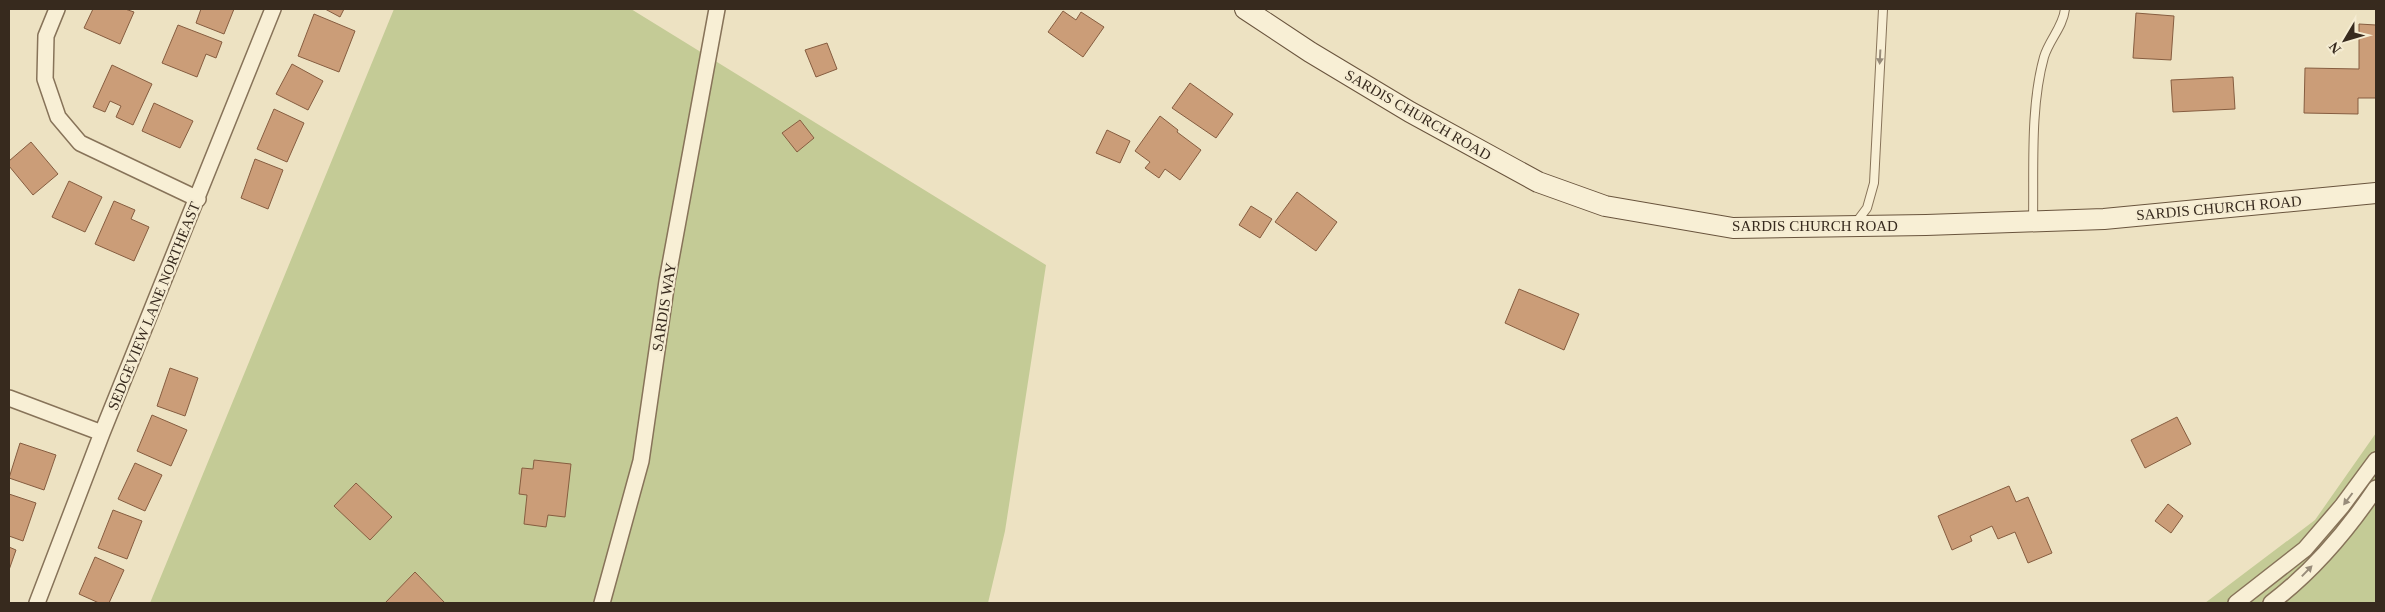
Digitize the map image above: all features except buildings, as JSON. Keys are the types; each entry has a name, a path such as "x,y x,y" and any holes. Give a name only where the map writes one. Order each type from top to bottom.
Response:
{"street":[{"path":"57,9 46,36 45,79 58,117 80,143 198,199"},
{"name":"SEDGEVIEW LANE NORTHEAST","path":"37,603 102,433 198,199 273,9"},
{"name":"SARDIS WAY","path":"602,603 641,461 667,281 717,9"},
{"name":"SARDIS CHURCH ROAD","path":"1245,9 1310,52 1410,112 1538,182 1596,203 1733,228 2104,219 2376,193"},
{"path":"9,398 102,433"},
{"path":"2236,603 2305,549 2342,506 2376,460"},
{"path":"2271,603 2303,575 2336,540 2376,488"}],"lane":[{"path":"1852,226 1867,208 1874,183 1883,9"},
{"path":"2033,221 2037,101 2044,56 2064,18 2065,9"}],"green space":[{"path":"394,9 631,9 1046,265 1005,531 988,603 150,603"},
{"path":"2376,433 2376,603 2205,603 2315,520"}]}
